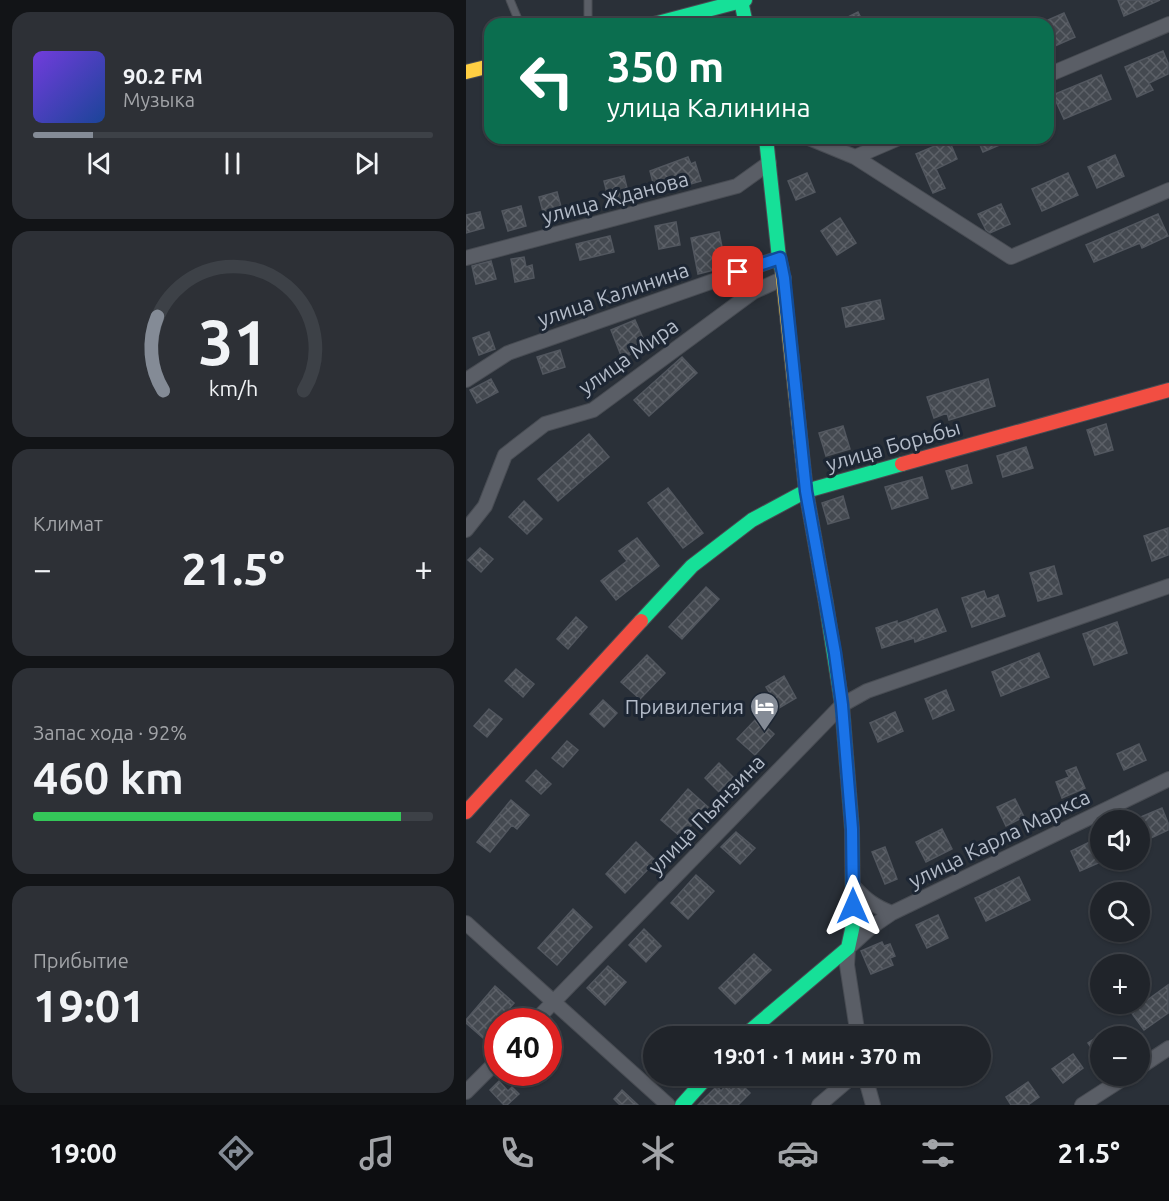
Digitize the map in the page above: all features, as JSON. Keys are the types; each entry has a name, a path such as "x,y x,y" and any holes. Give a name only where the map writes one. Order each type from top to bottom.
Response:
{"street":[{"path":"677,18 743,1 745,18"},
{"path":"1054,72 1168,24"},
{"path":"466,72 484,68"},
{"path":"767,144 784,278 806,491 842,705 852,829 853,925 847,965 856,1026"},
{"path":"824,144 855,157 1010,256 1168,190"},
{"path":"855,157 886,144"},
{"name":"улица Жданова","path":"466,258 737,186 769,164"},
{"name":"улица Калинина","path":"466,380 508,353 780,258"},
{"name":"улица Мира","path":"466,530 486,506 505,456 513,449 545,424 593,410 753,292 784,278"},
{"name":"улица Борьбы","path":"466,812 692,566 752,520 806,491 1168,390"},
{"name":"улица Пьянзина","path":"547,1008 842,705 867,691 1168,586"},
{"name":"улица Карла Маркса","path":"756,1026 870,928 892,913 1168,779"},
{"path":"853,886 875,907 892,913"},
{"path":"466,923 668,1105"},
{"path":"1150,1060 1168,1048"},
{"path":"466,1092 484,1074"},
{"path":"682,1105 699,1086"},
{"path":"819,1105 841,1086"},
{"path":"868,1086 873,1105"},
{"path":"1082,1105 1111,1086"}],"lane":[{"path":"510,0 518,18"},
{"path":"588,0 588,18"}],"building":[{"path":"1118,0 1160,0 1124,16"},
{"path":"858,12 861,18 846,18"},
{"path":"1064,13 1075,37 1054,46 1053,18"},
{"path":"1163,51 1168,63 1168,74 1149,83 1153,90 1137,97 1125,67"},
{"path":"1101,75 1111,99 1064,119 1054,95"},
{"path":"940,144 951,144 957,159 936,169 945,188 933,193 916,154"},
{"path":"980,144 1002,144 983,152"},
{"path":"1115,155 1124,176 1097,188 1088,167"},
{"path":"688,157 691,164 695,162 701,181 656,194 650,171"},
{"path":"807,173 815,192 796,200 788,181"},
{"path":"1068,173 1078,195 1042,211 1032,189"},
{"path":"624,176 630,200 610,205 604,181"},
{"path":"557,192 564,218 546,223 539,197"},
{"path":"1001,204 1010,224 990,233 978,214"},
{"path":"521,206 526,226 508,231 502,211"},
{"path":"480,212 484,228 466,233 466,215"},
{"path":"1158,214 1168,236 1142,248 1140,243 1094,262 1086,245"},
{"path":"840,218 856,243 837,255 821,231"},
{"path":"676,222 680,245 659,249 655,226"},
{"path":"719,232 726,267 698,274 691,238"},
{"path":"610,236 614,252 580,260 576,244"},
{"path":"524,257 526,267 532,265 534,278 515,282 511,259"},
{"path":"491,261 496,279 476,284 472,266"},
{"path":"880,300 884,319 846,327 842,308"},
{"path":"635,320 647,347 622,358 611,330"},
{"path":"489,332 495,349 479,355 473,338"},
{"path":"560,350 565,367 543,374 537,357"},
{"path":"682,357 697,373 649,416 634,400"},
{"path":"491,379 498,392 477,403 470,390"},
{"path":"988,379 995,406 949,420 947,413 934,418 927,397"},
{"path":"1106,424 1113,450 1095,455 1087,430"},
{"path":"843,426 850,449 826,456 819,433"},
{"path":"589,434 609,457 558,501 538,479"},
{"path":"1026,447 1033,468 1003,477 997,456"},
{"path":"967,465 972,483 952,489 946,471"},
{"path":"922,477 928,498 892,509 885,487"},
{"path":"668,488 703,533 683,548 648,503"},
{"path":"843,496 849,518 828,524 822,503"},
{"path":"524,501 542,519 527,534 509,517"},
{"path":"1168,528 1168,555 1152,561 1144,536"},
{"path":"637,538 659,566 616,600 601,581 627,561 619,551"},
{"path":"480,548 493,559 481,572 468,560"},
{"path":"1054,566 1062,594 1038,601 1030,573"},
{"path":"706,587 719,599 682,639 669,627"},
{"path":"984,591 987,599 998,595 1005,616 972,627 962,598"},
{"path":"937,609 946,631 915,642 914,638 882,648 876,628 897,621 897,624"},
{"path":"576,617 587,627 568,649 557,639"},
{"path":"1117,622 1127,653 1094,665 1083,634"},
{"path":"1039,653 1049,677 1001,696 992,672"},
{"path":"647,655 665,673 640,699 621,682"},
{"path":"516,669 534,684 523,697 505,681"},
{"path":"784,676 796,698 779,708 766,687"},
{"path":"946,690 954,710 933,719 925,699"},
{"path":"603,700 617,713 604,727 590,714"},
{"path":"489,709 502,719 487,737 474,726"},
{"path":"895,712 903,731 878,742 870,723"},
{"path":"757,718 774,734 755,755 737,739"},
{"path":"567,741 578,750 563,767 552,758"},
{"path":"1139,744 1146,760 1124,770 1117,754"},
{"path":"719,763 733,777 719,792 705,778"},
{"path":"1076,767 1085,788 1062,798 1056,782 1069,777 1066,771"},
{"path":"536,770 551,784 541,794 526,781"},
{"path":"688,789 708,807 681,837 661,820"},
{"path":"1015,799 1024,817 1006,826 997,807"},
{"path":"511,800 529,815 517,829 512,825 490,852 477,842"},
{"path":"1162,808 1168,823 1168,830 1151,838 1150,836 1150,813"},
{"path":"942,829 952,849 926,862 916,842"},
{"path":"736,832 755,848 740,864 721,847"},
{"path":"636,842 656,861 625,893 606,874"},
{"path":"1090,842 1090,867 1080,871 1071,851"},
{"path":"885,847 897,879 885,884 872,852"},
{"path":"696,875 714,891 688,919 671,903"},
{"path":"1019,877 1030,900 986,921 975,898"},
{"path":"573,909 592,927 557,965 538,948"},
{"path":"938,915 948,938 927,948 916,925"},
{"path":"644,929 661,946 646,962 629,945"},
{"path":"882,942 884,946 890,944 895,956 890,958 893,965 871,974 861,951"},
{"path":"754,954 771,970 735,1004 719,988"},
{"path":"608,966 626,982 605,1005 587,988"},
{"path":"1168,985 1168,1013 1150,1026 1141,1026 1132,1014 1150,1014 1150,998"},
{"path":"495,986 514,1003 510,1008 484,1008 483,1038 466,1023 466,1020"},
{"path":"1073,1054 1083,1068 1063,1083 1052,1069"},
{"path":"1028,1082 1039,1097 1028,1105 1011,1105 1006,1097"},
{"path":"494,1086 504,1086 508,1091 512,1087 519,1094 504,1105 490,1090"},
{"path":"717,1086 721,1091 725,1086 731,1090 735,1086 743,1086 750,1093 738,1105 698,1105"},
{"path":"622,1090 638,1105 620,1105 614,1099"}],"traffic: fast":[{"path":"677,18 745,0"},
{"path":"741,1 745,18"},
{"path":"767,144 782,270"},
{"path":"641,621 692,566 752,520 806,491 902,464"},
{"path":"756,1026 848,948 853,925 852,829 842,705 826,603"},
{"path":"682,1105 699,1086"}],"traffic: slow":[{"path":"466,72 484,68"},
{"path":"782,270 806,491 826,603"}],"traffic: jam":[{"path":"902,464 1169,390"},
{"path":"466,812 641,621"}],"place":[{"name":"Привилегия","path":"765,732"}],"route":[{"path":"738,272 780,258 806,491 842,705 852,829 853,906"}]}
